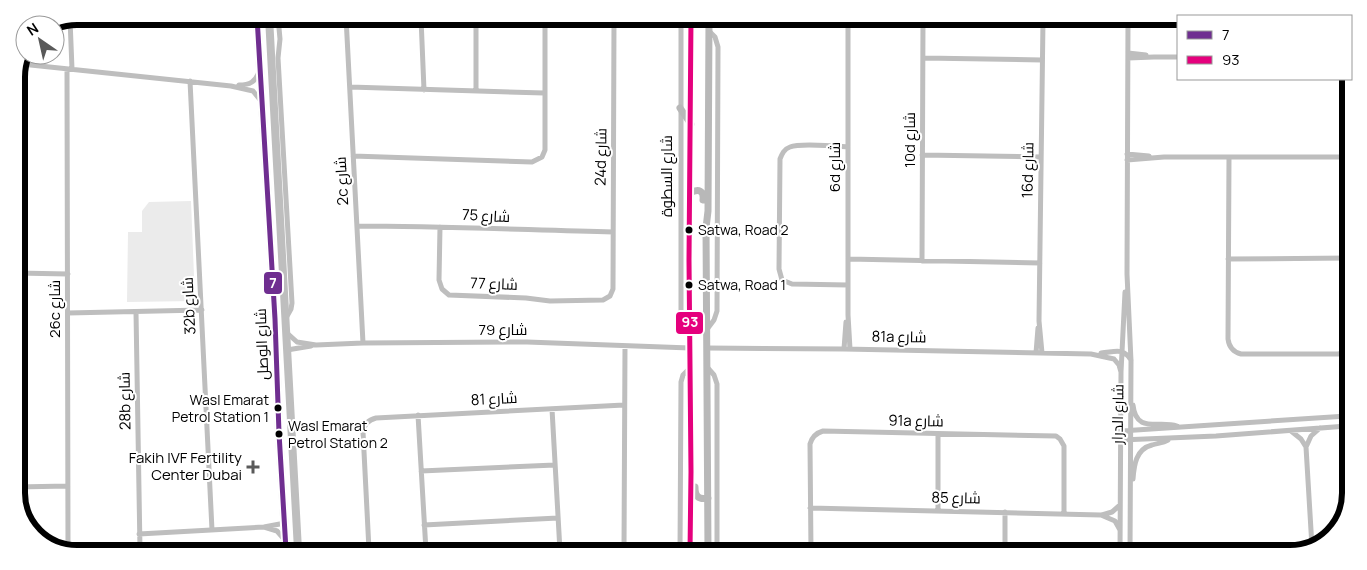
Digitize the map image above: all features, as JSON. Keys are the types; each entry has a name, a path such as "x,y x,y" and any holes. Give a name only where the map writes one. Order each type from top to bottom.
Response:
{"main road":[{"name":"شارع الوصل","path":"257,25 286,545"},
{"path":"265,25 267,58 272,78"},
{"name":"شارع الوصل","path":"270,25 298,545"},
{"name":"شارع السطوة","path":"690,545 692,25"},
{"path":"708,545 706,228 708,211 709,25"},
{"path":"680,108 691,124"},
{"path":"690,192 699,190 703,194 703,212 706,228"},
{"path":"275,320 279,327 281,347 287,350"},
{"path":"691,472 694,478 696,496 700,499 708,498"},
{"path":"285,522 292,527 294,545"}],"street":[{"path":"279,25 280,39 278,58 292,302 292,309 285,318"},
{"name":"2c شارع","path":"346,25 364,343"},
{"path":"421,25 424,90"},
{"path":"476,25 476,91"},
{"path":"353,156 532,162 542,157 545,150 545,25"},
{"name":"24d شارع","path":"610,296 613,289 614,25"},
{"name":"شارع السطوة","path":"681,25 681,312 683,320 690,330"},
{"name":"6d شارع","path":"847,349 848,25"},
{"name":"10d شارع","path":"922,261 923,25"},
{"name":"16d شارع","path":"1039,353 1043,25"},
{"name":"شارع الدرار","path":"1128,25 1127,274 1131,361 1130,545"},
{"name":"26c شارع","path":"68,544 70,26"},
{"path":"708,328 714,320 717,311 719,174 718,47 717,40 709,32"},
{"path":"1128,56 1177,57"},
{"path":"923,58 1042,60"},
{"path":"31,65 231,86 253,91 259,96 263,107"},
{"path":"231,86 252,83 260,69"},
{"name":"32b شارع","path":"190,81 212,530"},
{"path":"350,87 544,93"},
{"path":"848,147 794,146 785,150 782,154 780,159 779,262 780,276 786,282 792,284 848,285"},
{"path":"922,155 1041,157"},
{"path":"1127,157 1342,157"},
{"path":"1229,157 1228,343 1233,350 1241,354 1342,353"},
{"name":"شارع 75","path":"357,226 440,226 613,232"},
{"name":"شارع 77","path":"440,226 439,280 442,289 449,294 559,301 604,300 610,296"},
{"path":"1228,259 1342,258"},
{"path":"848,259 1040,263"},
{"path":"25,273 68,274"},
{"name":"شارع الدرار","path":"1120,545 1121,372 1127,274"},
{"path":"68,314 202,310"},
{"name":"28b شارع","path":"136,312 140,545"},
{"name":"شارع 79","path":"286,331 297,342 316,345"},
{"name":"شارع 79","path":"287,350 316,345 364,343 526,342 690,348"},
{"path":"624,545 625,346"},
{"name":"81a شارع","path":"707,348 1091,354 1122,352"},
{"path":"1122,352 1131,361"},
{"name":"81a شارع","path":"1091,354 1114,359 1119,364 1121,372"},
{"path":"707,367 714,375 717,384 717,545"},
{"name":"شارع السطوة","path":"680,545 681,382 683,375 690,368"},
{"path":"1130,388 1134,412 1140,421 1148,425 1172,424 1180,427"},
{"name":"شارع 81","path":"369,545 363,432 367,422 376,418 418,415 624,405"},
{"path":"552,409 560,545"},
{"path":"418,415 426,545"},
{"path":"1121,431 1342,416"},
{"path":"1121,440 1342,426"},
{"path":"1312,540 1306,447 1311,436 1320,428"},
{"path":"1291,430 1306,447"},
{"name":"91a شارع","path":"811,545 810,444 816,434 824,431 1058,437 1064,446 1064,513"},
{"path":"938,434 938,510"},
{"path":"1130,489 1134,463 1139,454 1146,447 1170,438"},
{"path":"421,471 555,465"},
{"path":"25,486 68,486"},
{"path":"1101,515 1112,512 1120,505"},
{"name":"شارع 85","path":"810,508 1101,515"},
{"path":"1005,512 1005,545"},
{"path":"1101,515 1115,522 1120,530"},
{"path":"424,525 558,518"},
{"path":"139,534 264,527 285,522"},
{"path":"264,527 277,531 286,540"}],"shaded area":[{"path":"191,201 195,301 127,302 128,232 142,232 142,211 149,202"}],"transit line":[{"name":"7","path":"257,25 275,319 286,545"},
{"name":"93","path":"690,545 689,260 691,25"}],"place":[{"name":"Satwa, Road 2","path":"689,230"},
{"name":"Satwa, Road 1","path":"689,285"},
{"name":"Wasl Emarat Petrol Station 1","path":"278,408"},
{"name":"Wasl Emarat Petrol Station 2","path":"279,434"},
{"name":"Fakih IVF Fertility Center Dubai","path":"253,467"}]}
